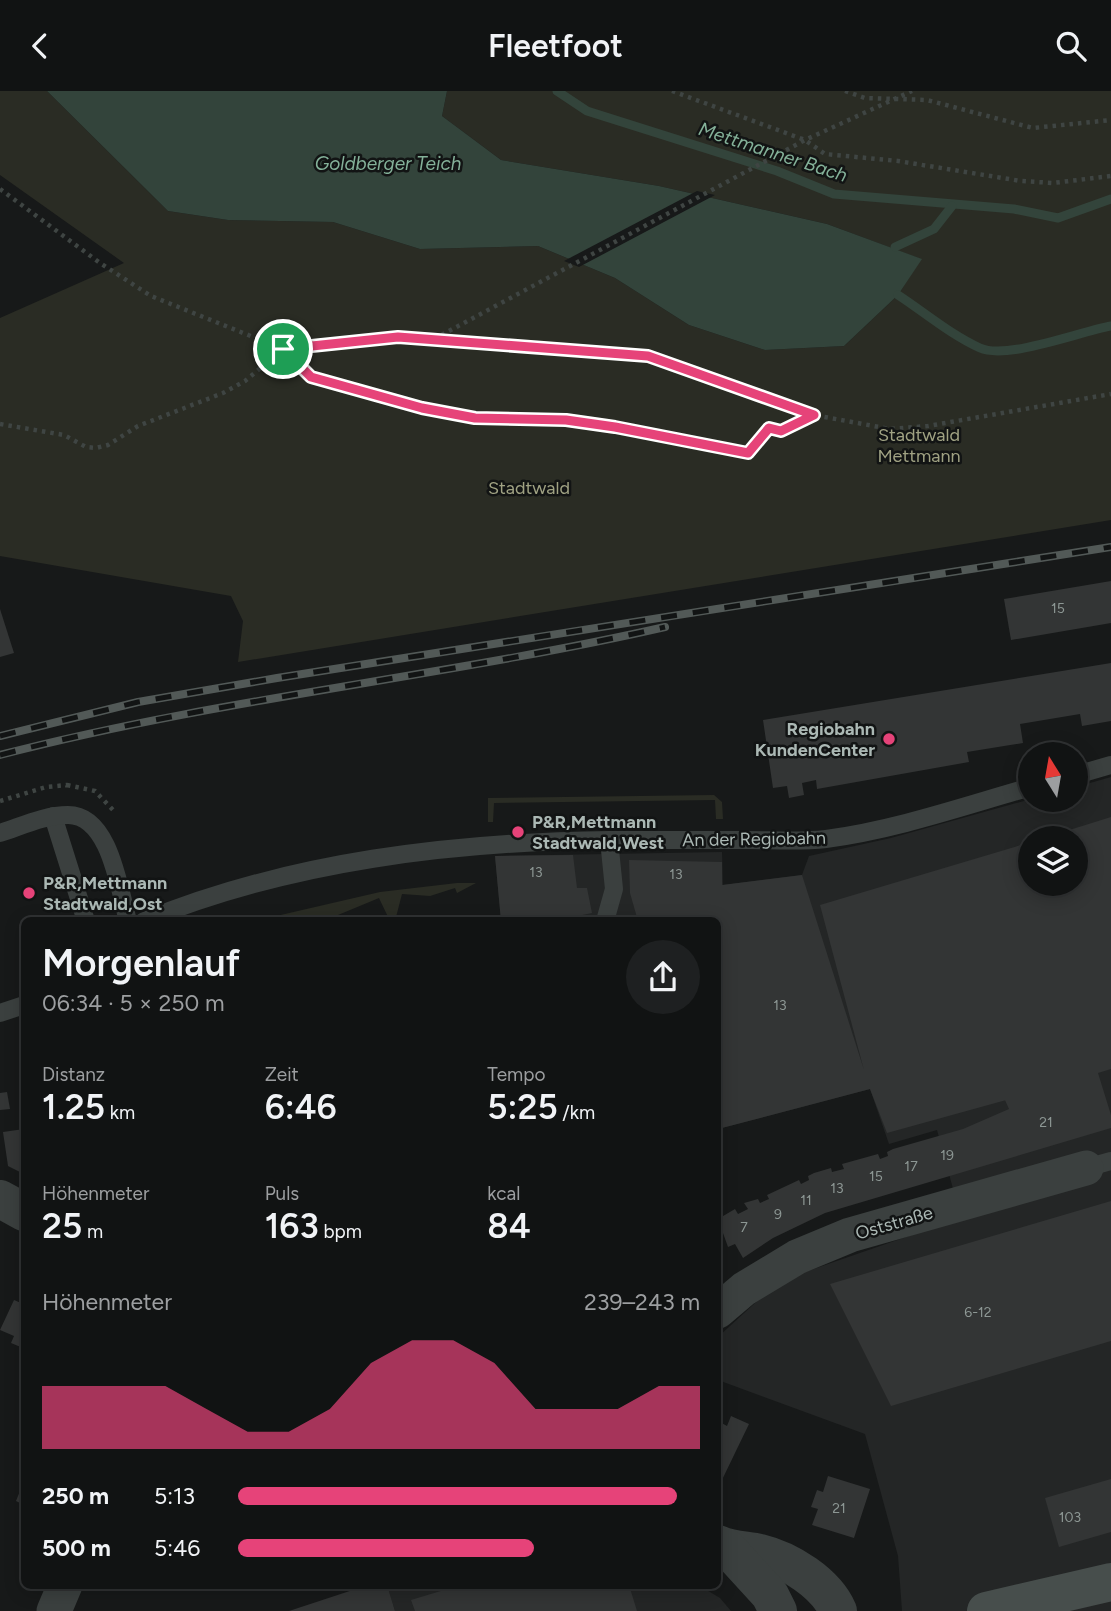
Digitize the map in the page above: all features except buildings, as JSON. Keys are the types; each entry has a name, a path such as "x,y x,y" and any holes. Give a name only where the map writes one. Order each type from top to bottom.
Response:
{"main road":[{"path":"986,1611 1111,1582"}],"street":[{"name":"Oststraße","path":"721,1308 744,1289 797,1257 850,1235 1099,1164"},
{"path":"0,1199 21,1210"},
{"path":"722,1546 770,1595 778,1611"},
{"path":"722,1546 763,1554 801,1571 823,1589 838,1611"},
{"path":"54,1611 63,1589"}],"lane":[{"path":"1088,772 1111,765"},
{"name":"An der Regiobahn","path":"153,917 176,907 329,866 481,846 609,840 824,839 887,827 1018,791"},
{"path":"0,833 53,816 72,815 90,821 101,833 127,917"},
{"path":"53,816 85,917"},
{"path":"606,917 614,888 609,840"},
{"path":"0,1013 21,1006"}],"path":[{"path":"673,91 805,140 825,154 898,161 1021,181 1053,183 1111,176"},
{"path":"845,91 865,98 927,100 1033,128 1111,120"},
{"path":"433,339 805,140 912,91"},
{"path":"0,189 100,263 151,296 283,349 311,377 422,408 475,418 566,420 748,453 769,428 781,431 814,415"},
{"path":"0,424 64,435 96,448 108,445 138,426 234,387 283,349 352,340 433,339 648,356 814,415 879,428 915,427 1111,394"}],"shaded area":[{"path":"1111,777 1111,1611 902,1611 898,1556 865,1434 721,1381 721,1334 779,1281 961,1218 937,1130 889,1144 870,1089 721,1128 721,917 501,917 495,856 722,852 723,885 802,875 809,856 891,838 1018,803 1018,812 1088,812 1088,784"},
{"path":"388,1589 705,1589 720,1598 731,1611 395,1611"}],"green space":[{"path":"0,91 47,91 168,211 228,220 333,222 420,249 538,246 615,278 689,325 765,350 844,346 898,295 921,259 827,224 659,186 501,160 442,116 447,91 1111,91 1111,520 238,662 243,621 231,596 0,556 0,318 124,263 0,175"},
{"path":"714,795 722,802 723,819 716,819 715,800 494,803 493,822 488,822 488,798"},
{"path":"476,883 457,893 455,888 430,896 402,894 396,917 388,917 379,898 333,917 272,917 380,892"}],"water":[{"name":"Goldberger Teich","path":"47,91 447,91 442,116 501,160 659,186 827,224 922,259 898,295 844,346 765,350 689,325 615,278 538,246 420,249 333,222 228,220 168,211"}],"pier":[{"path":"697,191 715,195 579,267 564,261"}],"waterway":[{"name":"Mettmanner Bach","path":"557,91 587,111 777,171 834,194 1014,209 1058,218 1111,199"},
{"path":"895,247 934,229 952,206"},
{"path":"898,295 959,337 992,351 1025,348 1111,326"}],"railway":[{"path":"0,736 138,702 277,678 1111,547"},
{"path":"0,755 165,718 582,645 665,627"}],"place":[{"name":"Regiobahn KundenCenter","path":"889,739"},
{"name":"P&R,Mettmann Stadtwald,West","path":"518,832"},
{"name":"P&R,Mettmann Stadtwald,Ost","path":"29,893"}],"route":[{"path":"398,337 648,356 814,415 781,431 769,428 748,453 687,438 566,420 532,422 475,418 422,408 311,377 297,366 283,349 398,337"}],"park label":[{"name":"Stadtwald Mettmann","path":"919,446"},
{"name":"Stadtwald","path":"529,488"}]}
